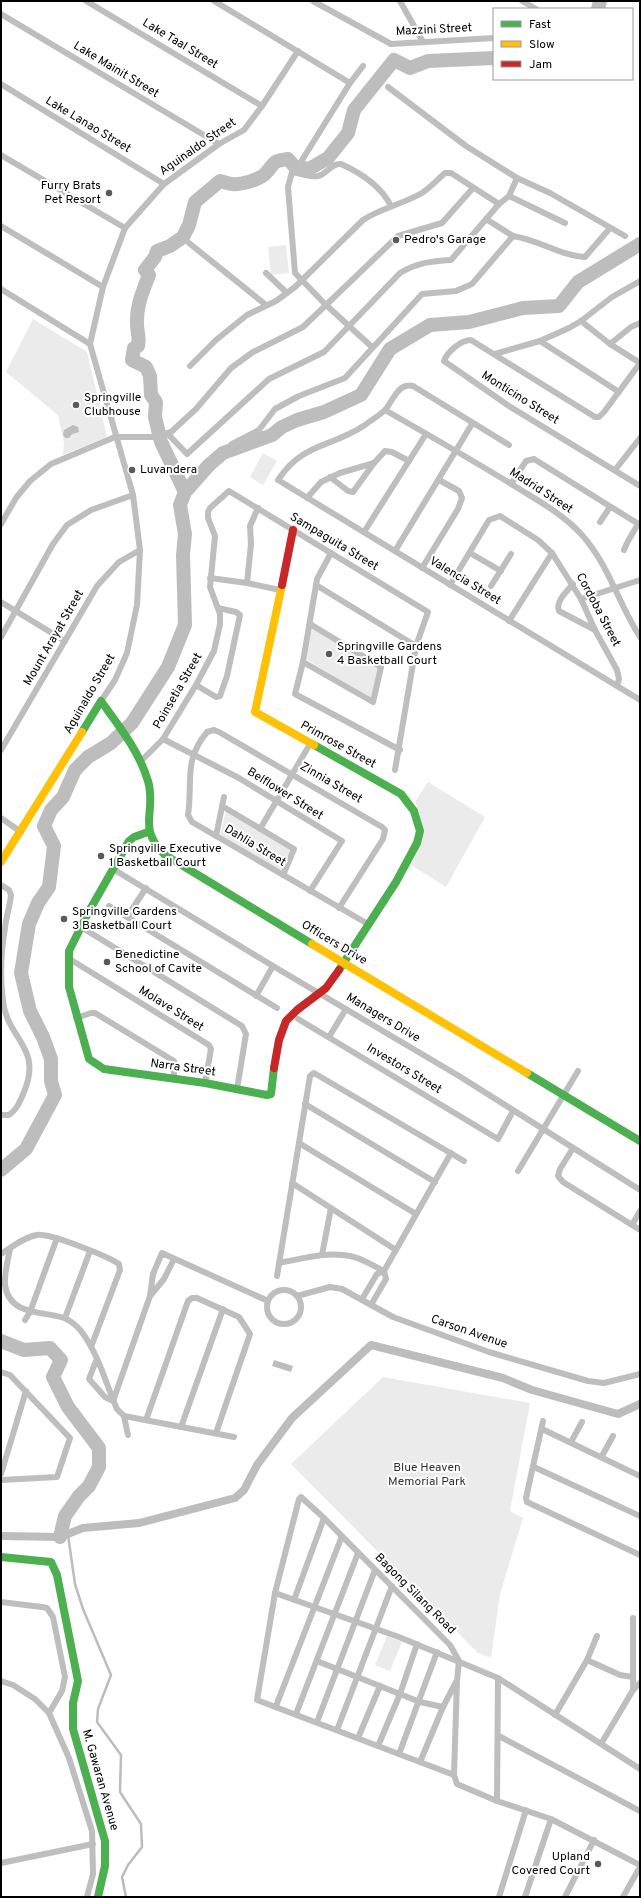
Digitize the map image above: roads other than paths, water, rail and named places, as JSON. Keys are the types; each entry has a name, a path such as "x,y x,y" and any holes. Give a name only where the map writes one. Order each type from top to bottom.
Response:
{"street":[{"name":"Lake Taal Street","path":"86,1 262,106"},
{"path":"214,1 350,83"},
{"name":"Mazzini Street","path":"313,1 387,42 398,44 493,38"},
{"path":"400,1 423,42"},
{"path":"522,1 534,8"},
{"name":"Lake Mainit Street","path":"1,14 219,144"},
{"name":"Aguinaldo Street","path":"1,862 115,680 127,653 137,605 140,550 132,495 90,344 103,286 124,228 164,184 219,144 244,130 262,106 298,51"},
{"path":"363,66 350,83 295,169 288,187 295,273 325,304 372,346"},
{"name":"Lake Lanao Street","path":"1,84 164,184"},
{"path":"388,87 466,146 517,178 550,193 625,236"},
{"path":"1,156 124,228"},
{"path":"295,169 313,176 320,176 335,164 341,164 372,182 383,193 390,206"},
{"path":"190,366 216,340 247,315 295,287 363,220 390,206 422,193 445,173 451,173 499,204"},
{"path":"166,434 187,454 257,389 269,380 324,352 400,273 409,267 427,262 451,260 499,204 509,196 517,178"},
{"path":"1,524 16,498 30,481 51,464 115,437 153,436 166,434 196,409 231,368 253,352 302,327 398,236 442,223 473,188"},
{"path":"509,196 565,223"},
{"path":"486,219 513,236 530,238 572,257 585,257 610,228"},
{"path":"1,226 103,286"},
{"path":"232,444 259,430 275,409 298,396 345,378 372,346 403,316 422,294 456,291 472,284 513,236"},
{"path":"189,243 266,305"},
{"path":"266,273 287,293"},
{"path":"495,354 540,341 581,321 612,297 640,281"},
{"path":"1,289 90,344"},
{"path":"495,354 595,417 599,417 640,363 610,344 581,321"},
{"path":"610,344 631,327 640,323"},
{"name":"Monticino Street","path":"495,354 471,340 466,340 445,357 444,361 509,406 640,486"},
{"path":"540,341 619,392"},
{"path":"385,410 402,387 407,384 509,446"},
{"name":"Madrid Street","path":"385,410 455,450 555,511 582,534 608,571 625,612 640,637"},
{"name":"Valencia Street","path":"385,410 358,429 333,441 307,450 298,456 286,468 278,480 640,700"},
{"path":"395,551 472,424"},
{"path":"364,532 426,434"},
{"path":"615,470 640,438"},
{"path":"330,477 348,491 353,492 374,463 385,451 392,452 409,461"},
{"path":"511,484 526,461 534,459 639,525 628,541 624,550"},
{"path":"307,498 321,482 330,477 374,463"},
{"path":"422,568 458,509 462,498 459,491 439,480"},
{"name":"Sampaguita Street","path":"229,491 428,612 416,646"},
{"name":"Poinsetia Street","path":"140,762 163,739 214,651 220,624 218,608 210,587 215,536 208,518 208,512 210,508 229,491"},
{"path":"1,637 17,611 53,544 67,525 91,510 132,495"},
{"path":"600,522 610,507"},
{"path":"247,583 251,544 250,526 258,508"},
{"name":"Cordoba Street","path":"450,585 489,520 500,516 538,540 552,553 573,584 595,630 617,670 619,679 617,686"},
{"name":"Primrose Street","path":"293,530 255,712 401,794 409,801 418,820 420,832 417,845 344,963"},
{"name":"Mount Arayat Street","path":"1,750 96,586 119,562 140,550"},
{"path":"331,553 317,579 303,662 295,694 400,750"},
{"path":"470,553 501,571"},
{"path":"509,620 552,553"},
{"path":"491,586 511,554"},
{"path":"210,578 247,583 280,590"},
{"path":"581,599 640,580"},
{"path":"573,584 558,603 557,607 559,611 595,630"},
{"path":"316,585 416,646 400,750 395,770"},
{"path":"1,602 65,641"},
{"path":"196,684 218,697 220,696 227,676 240,615 236,612 218,608"},
{"path":"303,662 373,702 381,668 310,624"},
{"path":"101,702 118,725 140,762 149,783 148,832"},
{"name":"Zinnia Street","path":"193,753 207,732 214,730 377,822 385,830 383,839 339,908"},
{"name":"Belflower Street","path":"163,739 193,753 239,778 342,841 310,891"},
{"path":"260,829 310,744"},
{"name":"Dahlia Street","path":"193,753 189,770 191,796 188,815 192,822 368,924"},
{"path":"216,836 224,797"},
{"path":"222,806 294,849 283,875"},
{"path":"1,818 21,832"},
{"name":"Narra Street","path":"148,832 134,837 129,841 71,945 68,958 69,987 76,1018 89,1059 96,1066 104,1069 205,1083 267,1095 271,1094 282,1028 291,1015 321,994 344,963"},
{"name":"Officers Drive","path":"148,832 156,848 165,855 640,1141"},
{"name":"Managers Drive","path":"113,868 273,966 459,1076 640,1190"},
{"path":"1,885 9,890 12,895 5,928 2,954 3,1001 8,1018 26,1048 30,1064 27,1085 19,1103 9,1115 1,1115"},
{"path":"127,917 146,888"},
{"path":"109,906 277,1008"},
{"path":"81,927 242,1026 246,1034 237,1089"},
{"name":"Molave Street","path":"68,958 210,1045 211,1049 205,1083"},
{"path":"256,996 273,966"},
{"path":"329,1037 346,1009"},
{"path":"76,1018 95,1013 174,1062 174,1079"},
{"name":"Investors Street","path":"298,1019 498,1139 513,1111"},
{"path":"518,1171 578,1071"},
{"path":"277,1276 310,1076 314,1073 464,1161"},
{"path":"306,1104 435,1182"},
{"path":"299,1143 416,1214"},
{"path":"573,1148 560,1169 558,1176 563,1182 640,1230"},
{"path":"362,1299 377,1274 384,1271 451,1153"},
{"path":"292,1183 396,1250"},
{"path":"322,1255 331,1208"},
{"path":"632,1225 640,1211"},
{"path":"1,1254 30,1237 38,1235 57,1238 117,1263 120,1268 91,1347"},
{"path":"26,1320 57,1238"},
{"path":"10,1249 5,1280 7,1291 16,1304 30,1312 65,1318 81,1331 91,1347 117,1409 124,1416 128,1435"},
{"path":"65,1318 90,1251"},
{"path":"113,1401 150,1296 153,1274 162,1253 268,1301"},
{"path":"279,1263 322,1255 350,1256 384,1271"},
{"path":"150,1296 164,1279 174,1259"},
{"path":"371,1305 386,1279 384,1271"},
{"name":"Carson Avenue","path":"297,1296 330,1287 342,1289 393,1317 489,1352 588,1381 604,1383 640,1374"},
{"path":"278,1291 291,1292 297,1296 300,1304 300,1313 294,1320 286,1324 278,1323 271,1318 267,1310 268,1301 278,1291"},
{"path":"146,1420 190,1299 197,1298 241,1318 250,1334 216,1433"},
{"path":"181,1427 223,1309"},
{"path":"96,1361 89,1379 105,1398 113,1401"},
{"path":"1,1372 10,1375 70,1438 57,1477 1,1480"},
{"path":"1,1474 26,1391"},
{"path":"124,1416 234,1437"},
{"path":"543,1421 526,1498 527,1502 640,1555"},
{"path":"571,1442 582,1422"},
{"path":"542,1429 639,1473"},
{"path":"602,1456 613,1436"},
{"path":"534,1467 640,1516"},
{"name":"Bagong Silang Road","path":"276,1593 299,1499 301,1497 324,1518 450,1645 459,1660"},
{"path":"294,1600 324,1518"},
{"path":"276,1706 342,1536"},
{"path":"296,1714 358,1553"},
{"name":"M. Gawaran Avenue","path":"1,1557 51,1562 57,1575 78,1681 73,1703 73,1729 105,1841 105,1866 98,1897"},
{"path":"317,1722 375,1570"},
{"path":"337,1730 392,1586"},
{"path":"454,1775 276,1706 259,1702 256,1697 276,1593 335,1616 376,1629 459,1660 498,1678 640,1769"},
{"path":"1,1602 42,1606 47,1608 53,1617 65,1677 62,1691 49,1713"},
{"path":"633,1618 637,1628 633,1690"},
{"path":"555,1715 586,1660 597,1636"},
{"path":"378,1746 400,1694 417,1644"},
{"path":"399,1754 420,1702 437,1652"},
{"path":"459,1660 454,1775 457,1784 497,1801 551,1819 594,1840 640,1866 623,1897"},
{"path":"586,1660 620,1675 633,1677"},
{"path":"317,1661 420,1702 443,1707"},
{"path":"497,1801 499,1736 498,1678"},
{"path":"420,1762 443,1707 457,1680"},
{"path":"1,1681 35,1699 49,1713 69,1758 92,1831 92,1874 87,1897"},
{"path":"601,1744 633,1690 640,1683"},
{"path":"358,1738 380,1686"},
{"path":"499,1736 640,1811"},
{"path":"499,1897 526,1810"},
{"path":"525,1897 551,1819"},
{"path":"565,1897 594,1840"},
{"path":"1,1863 93,1844"}],"waterway":[{"path":"598,8 600,1"},
{"path":"185,492 161,442 155,417 156,402 151,395 150,376 146,367 132,360 134,348 138,346 139,343 137,327 139,305 149,275 145,270 155,257 157,251 170,246 183,237 189,225 195,202 220,181 229,184 236,184 254,180 265,174 275,162 282,160 288,159 295,167 309,169 328,158 348,133 354,110 394,60 410,68 428,61 493,58"},
{"path":"1,1170 26,1149 55,1095 51,1081 51,1059 43,1037 30,1011 21,973 29,924 38,903 49,887 54,846 44,826 51,810 63,797 75,770 88,757 111,743 132,723 168,667 185,625 183,555 185,534 180,505 185,492 209,465 223,453 272,435 282,427 297,420 324,412 361,395 390,349 430,325 469,322 523,308 559,306 578,282 640,244"},
{"path":"1,1341 24,1350 50,1348 61,1360 53,1377 68,1407 99,1448 99,1467 89,1486 79,1496 65,1516 60,1537"},
{"path":"1,1536 60,1537 83,1528 139,1523 235,1498 244,1490 257,1465 292,1418 371,1345 503,1378 532,1390 618,1414 640,1404"},
{"path":"68,1535 75,1584 83,1609 111,1675 98,1709 97,1722 121,1755 120,1792 141,1824 142,1847 128,1865 122,1877 126,1897"}],"place":[{"name":"Furry Brats Pet Resort","path":"109,193"},
{"name":"Pedro's Garage","path":"396,240"},
{"name":"Springville Clubhouse","path":"76,405"},
{"name":"Luvandera","path":"132,470"},
{"name":"Springville Gardens 4 Basketball Court","path":"329,654"},
{"name":"Springville Executive 1 Basketball Court","path":"101,856"},
{"name":"Springville Gardens 3 Basketball Court","path":"64,919"},
{"name":"Benedictine School of Cavite","path":"107,962"},
{"name":"Upland Covered Court","path":"598,1864"}],"park label":[{"name":"Blue Heaven Memorial Park","path":"427,1475"}]}
